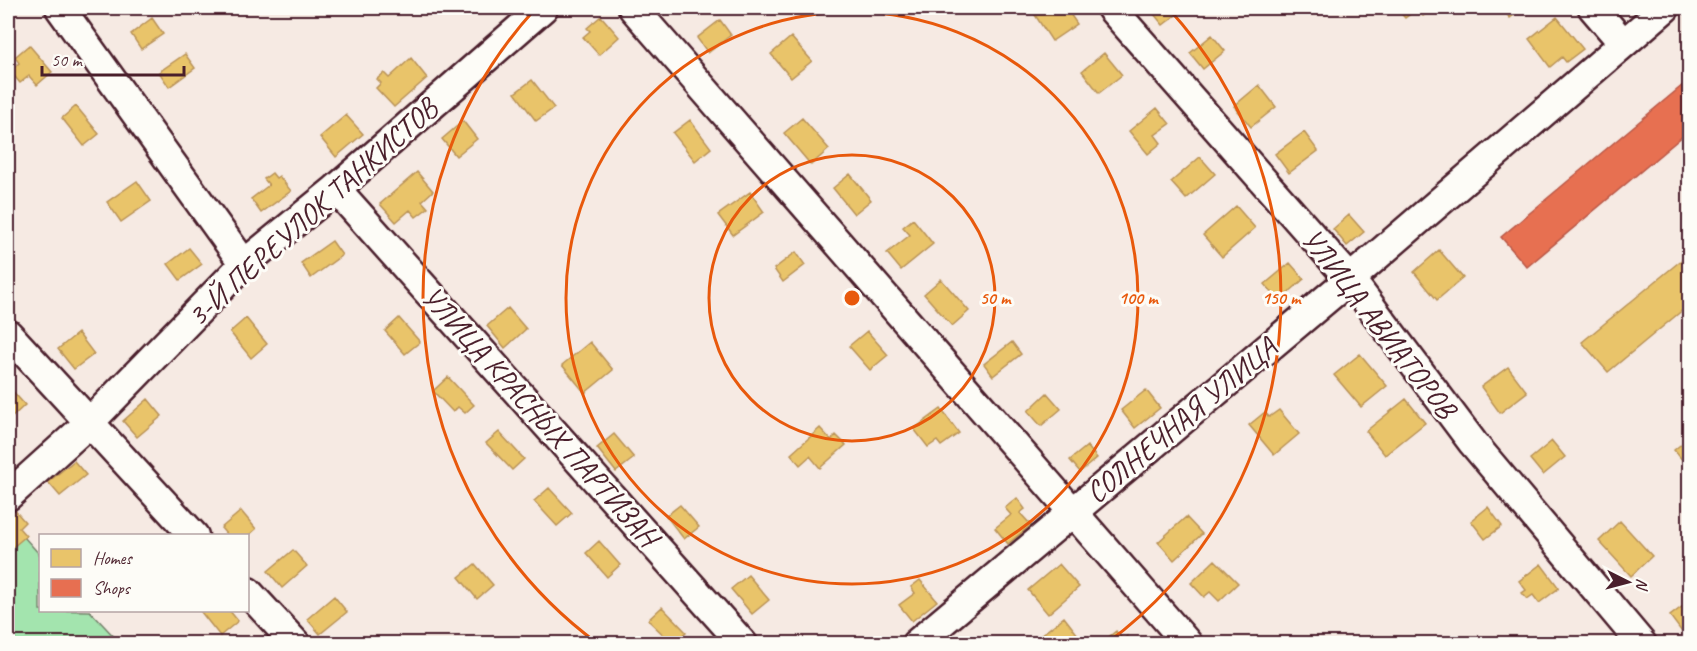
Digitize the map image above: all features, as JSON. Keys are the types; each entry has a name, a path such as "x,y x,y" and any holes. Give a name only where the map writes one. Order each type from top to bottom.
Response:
{"street":[{"path":"60,8 244,264"},
{"name":"3-Й ПЕРЕУЛОК ТАНКИСТОВ","path":"8,496 89,423 244,264 336,189 543,8"},
{"path":"633,8 1188,644"},
{"name":"УЛИЦА АВИАТОРОВ","path":"1111,8 1350,279 1473,443 1642,644"},
{"path":"1593,8 1623,44"},
{"name":"СОЛНЕЧНАЯ УЛИЦА","path":"916,644 1350,279 1665,8"},
{"name":"УЛИЦА КРАСНЫХ ПАРТИЗАН","path":"336,189 743,644"},
{"path":"8,334 192,534"},
{"path":"249,593 296,644"}],"green space":[{"path":"8,519 39,554 39,612 91,612 120,643 8,643"}],"building: Homes":[{"path":"1039,8 1066,8 1077,24 1052,41 1033,12"},
{"path":"1149,8 1185,8 1163,25"},
{"path":"1396,8 1433,8 1423,16 1417,9 1405,18"},
{"path":"1501,8 1523,8 1510,18"},
{"path":"601,16 619,37 599,55 583,37 590,31 587,28"},
{"path":"1557,17 1583,49 1566,62 1562,57 1550,67 1529,39"},
{"path":"152,18 163,34 141,49 131,34"},
{"path":"720,20 731,35 708,53 697,38"},
{"path":"1212,35 1225,51 1203,69 1190,53"},
{"path":"791,37 812,61 791,78 771,54"},
{"path":"29,45 52,72 37,85 29,76 20,83 10,71 19,63 15,57"},
{"path":"1104,53 1122,75 1099,93 1082,71"},
{"path":"185,54 195,68 169,87 159,72"},
{"path":"411,58 427,78 394,107 376,88 381,83 377,79 384,73 389,78"},
{"path":"532,80 554,108 536,121 515,93"},
{"path":"1259,85 1276,107 1251,127 1234,106"},
{"path":"76,106 99,134 84,146 62,118"},
{"path":"1157,108 1170,124 1155,135 1161,143 1148,154 1129,131"},
{"path":"346,115 363,134 336,157 320,137"},
{"path":"802,118 829,149 811,165 784,133"},
{"path":"690,120 711,148 695,161 673,133"},
{"path":"463,121 477,139 456,156 442,139"},
{"path":"1304,132 1318,151 1289,173 1275,154"},
{"path":"1200,157 1215,174 1186,199 1171,182"},
{"path":"417,172 433,191 422,201 428,208 416,217 410,210 396,222 380,204"},
{"path":"272,173 276,178 279,176 291,191 261,213 251,199 269,185 264,179"},
{"path":"850,174 871,200 854,214 833,188"},
{"path":"137,181 151,201 121,222 107,202"},
{"path":"750,192 764,212 733,235 718,215"},
{"path":"1236,206 1255,228 1222,257 1203,235"},
{"path":"1349,215 1364,232 1347,246 1333,229"},
{"path":"913,219 933,244 901,270 887,253 910,235 903,227"},
{"path":"332,241 342,255 311,278 301,263"},
{"path":"189,248 202,264 180,280 168,264"},
{"path":"1439,250 1463,278 1437,300 1414,272"},
{"path":"796,252 805,265 783,282 774,269"},
{"path":"1690,253 1690,304 1608,372 1582,342"},
{"path":"1290,263 1304,279 1279,301 1265,284"},
{"path":"941,279 969,311 952,326 924,294"},
{"path":"508,308 526,329 505,348 487,326"},
{"path":"246,318 267,344 251,358 230,332"},
{"path":"399,318 420,342 405,354 385,331"},
{"path":"867,331 888,355 870,370 849,346"},
{"path":"78,333 94,354 74,369 58,349"},
{"path":"590,342 613,370 585,393 562,365"},
{"path":"1012,342 1021,354 993,376 984,364"},
{"path":"1360,354 1387,386 1361,407 1334,375"},
{"path":"1508,367 1527,392 1500,413 1481,387"},
{"path":"448,377 474,405 465,413 458,407 453,412 433,391"},
{"path":"9,387 25,405 11,418 8,413"},
{"path":"1146,390 1160,408 1135,428 1121,410"},
{"path":"1047,393 1061,409 1041,426 1028,411"},
{"path":"148,399 162,416 137,437 123,421"},
{"path":"1406,399 1425,423 1385,455 1366,431"},
{"path":"941,409 959,433 941,446 937,441 928,447 914,429"},
{"path":"1279,410 1299,434 1274,455 1249,425 1265,412 1269,417"},
{"path":"820,428 831,440 836,435 846,445 820,468 810,456 800,465 791,454"},
{"path":"499,432 524,459 512,470 486,443"},
{"path":"614,434 634,458 616,472 597,448"},
{"path":"1690,437 1690,469 1674,450"},
{"path":"1552,441 1565,457 1543,475 1530,459"},
{"path":"1087,446 1097,458 1080,472 1070,460"},
{"path":"74,461 86,475 60,496 48,482"},
{"path":"549,488 572,513 557,526 534,501"},
{"path":"1017,498 1025,509 1020,513 1031,525 1008,544 995,528 1011,515 1005,508"},
{"path":"680,505 699,527 684,539 666,516"},
{"path":"12,507 25,522 19,528 26,536 13,547 8,541 8,511"},
{"path":"1488,507 1502,526 1485,539 1471,521"},
{"path":"241,511 256,529 249,535 226,534 221,528"},
{"path":"1186,517 1202,534 1174,560 1158,542"},
{"path":"1620,521 1652,556 1631,576 1599,541"},
{"path":"599,541 620,565 607,577 586,553"},
{"path":"293,550 307,566 282,588 268,571"},
{"path":"1215,560 1238,583 1219,601 1210,592 1204,597 1191,583"},
{"path":"475,564 493,585 477,599 459,577"},
{"path":"1059,564 1079,587 1048,614 1028,590"},
{"path":"1541,564 1559,588 1539,603 1533,595 1527,599 1522,593 1526,590 1519,581"},
{"path":"748,575 769,600 752,614 731,589"},
{"path":"920,580 937,601 912,621 899,605 915,593 911,587"},
{"path":"334,596 347,612 320,634 307,619"},
{"path":"1683,606 1690,615 1690,633 1685,636 1670,616"},
{"path":"662,607 686,632 673,644 648,620"},
{"path":"201,612 231,612 238,621 220,636"},
{"path":"1064,617 1085,644 1046,644 1040,636"},
{"path":"1116,631 1123,640 1127,636 1133,644 1100,644"}],"building: Shops":[{"path":"1690,79 1690,130 1527,267 1501,237"}]}
